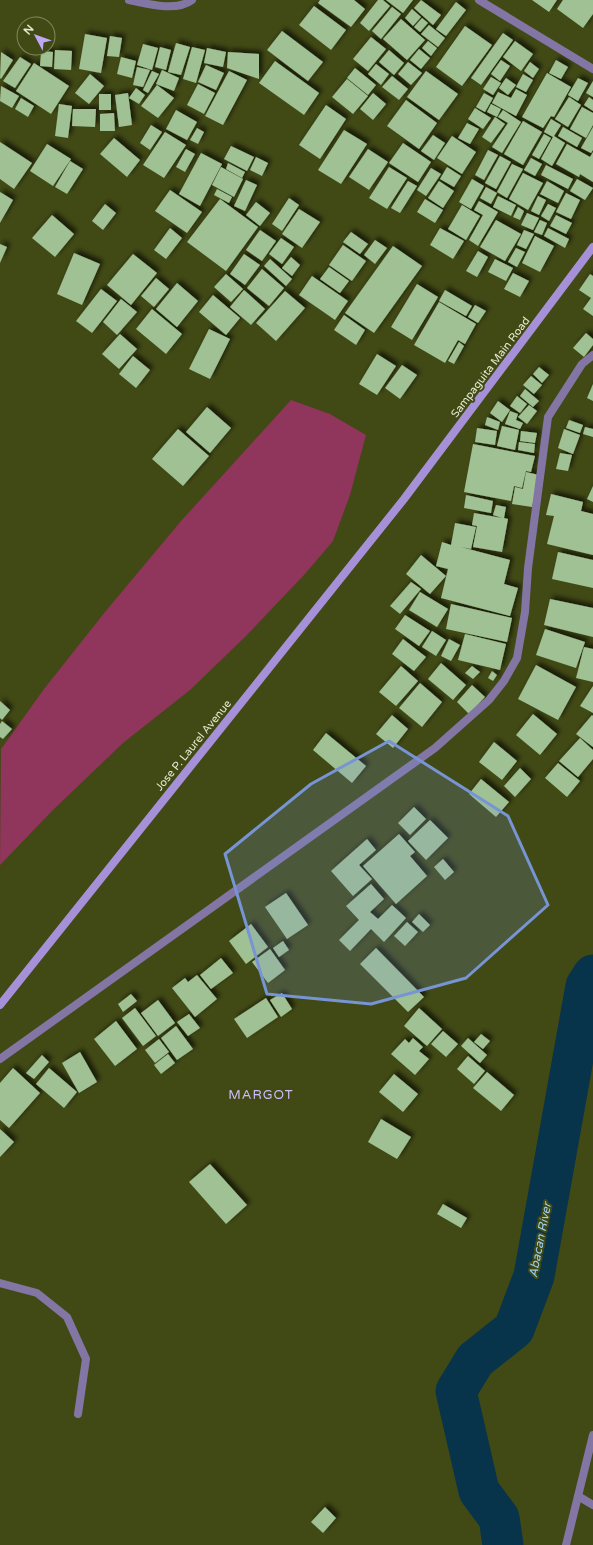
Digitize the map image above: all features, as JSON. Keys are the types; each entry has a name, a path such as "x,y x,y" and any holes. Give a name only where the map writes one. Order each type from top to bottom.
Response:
{"street":[{"path":"129,0 168,6 187,4 192,0"},
{"path":"480,0 593,69"},
{"name":"Sampaguita Main Road","path":"404,499 593,247"},
{"path":"0,1059 435,748 489,700 504,681 517,658 522,634 528,568 548,417 582,364 593,355"},
{"name":"Jose P. Laurel Avenue","path":"0,1005 404,499"},
{"path":"0,1283 37,1293 67,1317 86,1360 78,1414"},
{"path":"566,1545 593,1435"},
{"path":"578,1496 593,1505"}],"highlighted area":[{"path":"389,741 508,816 548,905 466,978 371,1004 267,994 225,854 311,784"}],"shaded area":[{"path":"291,400 330,414 366,435 350,495 333,541 304,575 246,636 190,690 123,743 53,810 0,865 1,749 44,689 105,612 181,521"}],"building":[{"path":"320,0 354,0 365,9 351,27 318,3"},
{"path":"378,0 383,0 390,6 369,31 360,23"},
{"path":"386,0 413,0 403,13"},
{"path":"421,0 441,15 433,25 414,8"},
{"path":"532,0 557,0 549,12"},
{"path":"563,0 593,0 593,14 583,28 557,9"},
{"path":"456,2 466,10 446,36 436,29"},
{"path":"314,6 346,30 331,50 299,25"},
{"path":"392,7 401,14 381,39 372,31"},
{"path":"412,9 421,17 413,26 405,18"},
{"path":"422,18 428,23 420,32 414,27"},
{"path":"401,19 425,40 407,60 383,39"},
{"path":"429,25 445,38 438,47 421,34"},
{"path":"465,26 492,45 462,86 436,67"},
{"path":"282,31 323,62 308,81 267,50"},
{"path":"503,33 513,40 481,85 471,78"},
{"path":"85,34 107,38 101,73 79,69"},
{"path":"110,36 122,38 119,57 107,56"},
{"path":"371,37 386,49 368,71 353,59"},
{"path":"428,41 437,48 431,56 422,48"},
{"path":"515,41 533,54 521,71 503,57"},
{"path":"176,43 190,47 181,75 168,72"},
{"path":"143,44 158,48 152,70 137,65"},
{"path":"160,47 171,50 166,70 155,67"},
{"path":"192,47 205,50 196,83 183,79"},
{"path":"207,48 226,52 223,67 204,63"},
{"path":"419,49 430,58 421,69 410,60"},
{"path":"56,50 72,51 71,70 54,69"},
{"path":"389,50 404,63 394,75 379,62"},
{"path":"1,52 13,60 1,79 0,78"},
{"path":"228,52 259,54 259,79 227,68"},
{"path":"41,56 53,56 52,67 40,66"},
{"path":"20,57 31,64 15,88 3,81"},
{"path":"121,57 136,61 132,78 117,74"},
{"path":"501,60 510,66 500,81 491,74"},
{"path":"556,60 568,67 561,79 549,73"},
{"path":"275,61 319,93 304,115 259,83"},
{"path":"408,62 422,73 411,85 398,74"},
{"path":"530,62 539,69 533,78 524,71"},
{"path":"34,63 69,86 51,114 16,91"},
{"path":"376,64 389,74 381,85 368,74"},
{"path":"206,65 224,73 216,90 198,82"},
{"path":"137,67 150,70 143,87 133,85"},
{"path":"355,68 376,85 368,95 347,78"},
{"path":"162,70 179,78 174,91 156,84"},
{"path":"152,71 159,74 148,93 143,90"},
{"path":"229,71 247,80 223,125 205,116"},
{"path":"426,71 458,94 439,120 407,97"},
{"path":"547,73 571,87 554,117 551,116 543,128 522,117"},
{"path":"90,74 104,86 89,104 75,93"},
{"path":"523,74 533,80 526,92 516,87"},
{"path":"392,76 408,89 399,100 382,87"},
{"path":"491,77 501,83 493,95 483,89"},
{"path":"506,78 516,85 508,95 499,88"},
{"path":"578,78 588,83 578,101 568,95"},
{"path":"347,79 368,96 353,114 332,97"},
{"path":"593,81 593,97 586,93"},
{"path":"198,84 215,93 204,114 187,105"},
{"path":"157,85 174,98 158,118 141,106"},
{"path":"1,86 19,96 12,108 0,101"},
{"path":"136,88 145,95 139,104 129,98"},
{"path":"516,89 527,95 516,116 492,103 498,92 511,98"},
{"path":"128,93 132,125 119,127 115,95"},
{"path":"373,93 386,104 373,120 360,109"},
{"path":"484,93 493,98 485,112 476,107"},
{"path":"99,94 111,94 111,110 99,110"},
{"path":"569,97 581,105 568,127 555,119"},
{"path":"589,97 593,100 593,111 584,105"},
{"path":"21,98 34,106 28,117 15,109"},
{"path":"406,100 437,123 419,149 387,126"},
{"path":"59,104 72,106 68,138 55,136"},
{"path":"491,104 501,109 497,117 487,112"},
{"path":"326,105 346,119 320,159 299,145"},
{"path":"582,107 593,113 593,125 586,138 570,129"},
{"path":"475,108 491,118 483,129 468,119"},
{"path":"73,109 96,109 95,127 72,126"},
{"path":"176,110 197,122 187,140 166,129"},
{"path":"503,110 521,122 502,153 492,147 508,123 498,117"},
{"path":"114,113 115,131 100,131 100,114"},
{"path":"495,117 505,124 491,143 482,137"},
{"path":"551,119 561,125 554,136 565,143 552,166 541,159 553,137 544,132"},
{"path":"523,121 542,132 523,165 504,154"},
{"path":"467,123 479,129 470,144 458,138"},
{"path":"151,125 162,132 150,150 140,143"},
{"path":"563,127 582,138 577,147 558,136"},
{"path":"593,127 593,150 591,153 581,148"},
{"path":"197,128 204,132 198,144 190,140"},
{"path":"344,130 367,144 341,184 318,170"},
{"path":"165,132 186,145 164,178 143,165"},
{"path":"544,134 551,138 539,159 532,155"},
{"path":"433,135 445,143 434,160 421,151"},
{"path":"452,136 476,152 462,174 437,158"},
{"path":"114,138 140,160 127,177 100,154"},
{"path":"0,142 32,163 14,189 0,179"},
{"path":"403,143 431,162 418,182 389,163"},
{"path":"47,144 71,159 53,186 30,171"},
{"path":"567,144 590,157 593,152 593,182 580,174 579,177 556,164"},
{"path":"231,146 254,157 247,171 224,159"},
{"path":"186,149 195,154 185,172 176,167"},
{"path":"368,149 388,162 369,190 349,177"},
{"path":"488,150 498,155 484,180 475,175"},
{"path":"201,153 222,164 200,206 179,194"},
{"path":"500,156 511,162 496,189 485,183"},
{"path":"256,157 268,163 262,176 250,170"},
{"path":"531,158 542,164 535,176 524,170"},
{"path":"70,161 83,169 67,194 55,187"},
{"path":"228,163 245,172 242,178 226,169"},
{"path":"512,164 523,169 507,198 497,192"},
{"path":"546,165 573,179 568,189 541,175"},
{"path":"221,167 243,179 234,197 212,185"},
{"path":"389,167 407,178 387,209 369,198"},
{"path":"447,167 461,176 454,187 440,179"},
{"path":"431,168 441,174 426,196 417,190"},
{"path":"523,173 543,183 528,210 509,199"},
{"path":"472,179 484,186 471,209 459,202"},
{"path":"577,179 593,188 585,200 570,191"},
{"path":"246,180 257,185 245,211 234,206"},
{"path":"408,181 417,186 400,213 391,208"},
{"path":"439,181 454,191 443,208 428,198"},
{"path":"547,181 564,191 558,203 540,194"},
{"path":"486,187 497,193 491,204 480,198"},
{"path":"217,189 232,197 229,203 214,195"},
{"path":"170,190 202,212 187,233 155,211"},
{"path":"0,192 13,200 0,223"},
{"path":"566,193 580,200 571,219 556,212"},
{"path":"498,196 516,205 511,216 493,207"},
{"path":"538,196 546,200 539,215 531,211"},
{"path":"289,198 299,205 282,231 272,224"},
{"path":"220,199 258,227 226,271 187,242"},
{"path":"425,199 443,210 435,223 417,212"},
{"path":"479,201 498,212 478,246 469,240 483,215 474,210"},
{"path":"256,202 270,213 260,226 246,215"},
{"path":"105,204 116,213 103,230 92,221"},
{"path":"548,204 556,208 549,221 541,216"},
{"path":"462,205 480,216 466,240 448,229"},
{"path":"518,207 524,211 520,220 513,217"},
{"path":"299,209 320,222 302,248 282,234"},
{"path":"527,213 539,218 533,230 521,225"},
{"path":"52,215 74,234 55,257 32,238"},
{"path":"556,215 572,223 566,234 550,226"},
{"path":"496,220 521,234 505,261 480,247"},
{"path":"540,220 547,223 542,235 534,232"},
{"path":"170,228 182,238 166,259 154,250"},
{"path":"440,228 464,241 453,259 430,245"},
{"path":"548,228 569,239 565,248 544,236"},
{"path":"260,230 276,241 262,261 246,250"},
{"path":"524,230 534,234 526,249 517,245"},
{"path":"351,232 368,244 360,254 343,242"},
{"path":"535,236 554,246 540,272 522,263"},
{"path":"281,238 294,247 282,264 269,254"},
{"path":"375,240 387,248 375,264 364,255"},
{"path":"0,244 7,247 0,263"},
{"path":"343,245 366,261 352,281 329,265"},
{"path":"393,246 422,266 374,333 345,313"},
{"path":"516,248 525,252 517,267 508,262"},
{"path":"478,251 488,257 477,277 466,271"},
{"path":"74,253 100,264 82,305 57,294"},
{"path":"133,254 157,273 131,305 107,285"},
{"path":"244,254 260,265 245,285 230,274"},
{"path":"291,257 300,265 292,276 282,268"},
{"path":"270,259 292,279 286,286 264,266"},
{"path":"495,259 513,268 506,281 488,272"},
{"path":"329,267 349,281 340,293 320,279"},
{"path":"262,269 284,288 269,306 247,288"},
{"path":"513,273 529,281 520,297 504,289"},
{"path":"226,274 243,289 231,302 214,287"},
{"path":"590,274 593,276 593,316 583,309 591,298 579,290"},
{"path":"312,276 348,301 335,320 299,295"},
{"path":"156,278 169,289 154,307 141,296"},
{"path":"177,283 198,301 177,327 156,309"},
{"path":"417,284 438,297 412,340 391,327"},
{"path":"101,289 117,301 92,333 76,321"},
{"path":"244,290 265,309 251,325 230,307"},
{"path":"445,290 472,306 466,316 439,301"},
{"path":"285,291 305,308 276,341 256,323"},
{"path":"213,295 240,318 226,335 199,312"},
{"path":"121,299 137,312 117,335 103,322"},
{"path":"439,302 476,324 465,344 458,340 445,363 414,345"},
{"path":"475,305 486,311 478,323 468,317"},
{"path":"152,309 182,334 166,354 136,329"},
{"path":"344,315 365,330 356,345 334,330"},
{"path":"209,329 230,339 210,379 189,369"},
{"path":"586,333 593,339 593,345 584,357 573,348"},
{"path":"120,334 137,349 119,369 102,354"},
{"path":"459,342 464,346 454,364 448,361"},
{"path":"377,354 396,366 377,395 359,384"},
{"path":"133,356 150,370 136,388 119,374"},
{"path":"402,365 417,375 400,399 385,388"},
{"path":"539,367 549,375 542,383 533,374"},
{"path":"531,376 542,385 534,394 523,385"},
{"path":"593,384 593,401 587,398"},
{"path":"525,389 539,401 533,407 520,396"},
{"path":"517,396 527,404 520,413 510,406"},
{"path":"498,401 510,410 502,422 490,413"},
{"path":"529,405 537,411 527,424 518,417"},
{"path":"207,407 231,428 210,453 186,432"},
{"path":"510,411 518,414 516,420 523,423 520,429 505,424"},
{"path":"487,417 500,422 498,430 485,425"},
{"path":"569,420 583,425 580,433 566,428"},
{"path":"502,426 519,430 515,450 497,446"},
{"path":"585,427 593,429 593,437 583,434"},
{"path":"477,428 497,431 495,445 475,442"},
{"path":"178,429 209,456 183,486 152,459"},
{"path":"564,429 580,435 573,454 558,448"},
{"path":"521,431 537,433 535,443 520,441"},
{"path":"519,442 535,444 534,453 518,450"},
{"path":"473,444 535,456 531,472 526,471 522,488 514,486 511,501 464,492"},
{"path":"560,453 572,455 568,471 556,469"},
{"path":"526,472 539,475 532,507 512,504 515,487 523,489"},
{"path":"593,486 593,502 587,499"},
{"path":"551,494 583,502 581,511 593,514 593,555 547,544 554,516 546,515"},
{"path":"466,495 493,501 491,513 464,508"},
{"path":"496,505 506,507 504,518 508,519 502,552 473,547 477,526 472,525 474,513 502,518 493,515"},
{"path":"455,523 476,527 471,549 461,547 510,560 504,584 518,588 510,616 441,598 448,569 436,566 442,542 451,545"},
{"path":"558,552 593,560 593,588 552,579"},
{"path":"421,555 446,576 430,594 406,574"},
{"path":"411,582 421,589 400,614 390,606"},
{"path":"420,592 448,609 437,627 409,610"},
{"path":"550,599 593,608 593,637 544,625"},
{"path":"451,604 512,618 507,642 446,629"},
{"path":"405,615 430,631 419,646 395,629"},
{"path":"545,629 585,642 576,668 536,655"},
{"path":"432,631 446,640 436,656 422,647"},
{"path":"465,634 506,644 500,670 458,660"},
{"path":"403,639 426,657 414,671 392,654"},
{"path":"449,639 460,645 451,661 441,656"},
{"path":"584,647 593,649 593,682 576,678"},
{"path":"441,663 466,685 453,700 428,679"},
{"path":"536,665 576,687 558,720 518,699"},
{"path":"401,666 418,681 396,706 379,692"},
{"path":"472,666 480,672 473,679 465,673"},
{"path":"492,671 497,675 493,681 488,678"},
{"path":"420,683 442,702 422,727 399,708"},
{"path":"472,685 485,697 469,714 457,702"},
{"path":"593,686 593,713 580,706"},
{"path":"0,701 10,710 2,720 0,718"},
{"path":"533,714 557,734 540,755 516,735"},
{"path":"392,715 408,729 393,748 376,734"},
{"path":"592,715 593,716 593,747 576,734"},
{"path":"2,721 12,729 3,739 0,737 0,724"},
{"path":"326,733 366,766 352,783 313,750"},
{"path":"580,738 593,750 593,759 578,777 559,761"},
{"path":"494,742 517,761 502,780 479,762"},
{"path":"558,763 580,781 567,797 545,778"},
{"path":"520,768 531,779 515,797 504,786"},
{"path":"481,779 509,802 496,817 469,794"},
{"path":"414,807 426,819 410,835 398,823"},
{"path":"430,820 448,838 426,860 408,841"},
{"path":"399,834 415,852 410,856 427,876 396,904 363,866"},
{"path":"367,839 376,850 359,865 372,879 353,896 331,871"},
{"path":"443,859 454,872 445,880 434,867"},
{"path":"371,884 384,899 370,912 378,919 392,905 406,918 384,942 371,929 350,951 339,940 359,920 346,906"},
{"path":"286,893 308,925 287,939 265,907"},
{"path":"419,914 430,925 423,932 412,922"},
{"path":"407,922 418,932 405,946 394,936"},
{"path":"251,924 268,947 246,964 229,941"},
{"path":"283,941 289,950 279,957 273,948"},
{"path":"376,948 424,997 408,1012 360,964"},
{"path":"270,949 285,970 268,983 252,962"},
{"path":"221,958 233,973 211,989 200,975"},
{"path":"197,975 217,999 195,1017 172,988 185,978 188,982"},
{"path":"282,993 292,1009 281,1017 270,1000"},
{"path":"131,994 137,1001 123,1012 118,1004"},
{"path":"266,998 278,1017 247,1038 234,1019"},
{"path":"158,1000 175,1023 158,1036 141,1013"},
{"path":"135,1008 156,1036 143,1046 122,1018"},
{"path":"419,1008 442,1029 427,1046 404,1026"},
{"path":"189,1014 200,1028 188,1036 177,1022"},
{"path":"116,1021 137,1049 115,1066 94,1039"},
{"path":"176,1026 193,1049 177,1060 161,1038"},
{"path":"443,1031 458,1044 446,1057 431,1044"},
{"path":"481,1034 490,1041 483,1049 474,1042"},
{"path":"413,1038 423,1047 419,1051 429,1059 415,1075 391,1054 405,1039 409,1043"},
{"path":"468,1038 487,1055 480,1063 461,1046"},
{"path":"159,1039 169,1052 155,1063 145,1050"},
{"path":"80,1052 97,1082 79,1093 62,1063"},
{"path":"168,1054 175,1063 161,1074 154,1065"},
{"path":"42,1055 49,1062 34,1079 26,1073"},
{"path":"468,1056 485,1071 474,1084 457,1069"},
{"path":"13,1068 40,1093 9,1128 0,1120 0,1083"},
{"path":"49,1068 77,1092 64,1108 36,1084"},
{"path":"487,1072 514,1095 501,1111 473,1088"},
{"path":"394,1074 418,1094 403,1112 379,1092"},
{"path":"381,1119 411,1137 397,1159 368,1142"},
{"path":"0,1129 14,1142 0,1157"},
{"path":"210,1164 247,1205 226,1224 189,1182"},
{"path":"443,1204 467,1218 461,1228 437,1214"},
{"path":"325,1507 336,1518 323,1533 311,1522"}],"waterway":[{"name":"Abacan River","path":"503,1545 499,1518 479,1491 456,1391 475,1360 514,1329 534,1276 586,986 593,975"}],"district":[{"name":"MARGOT","path":"261,1094"}]}
